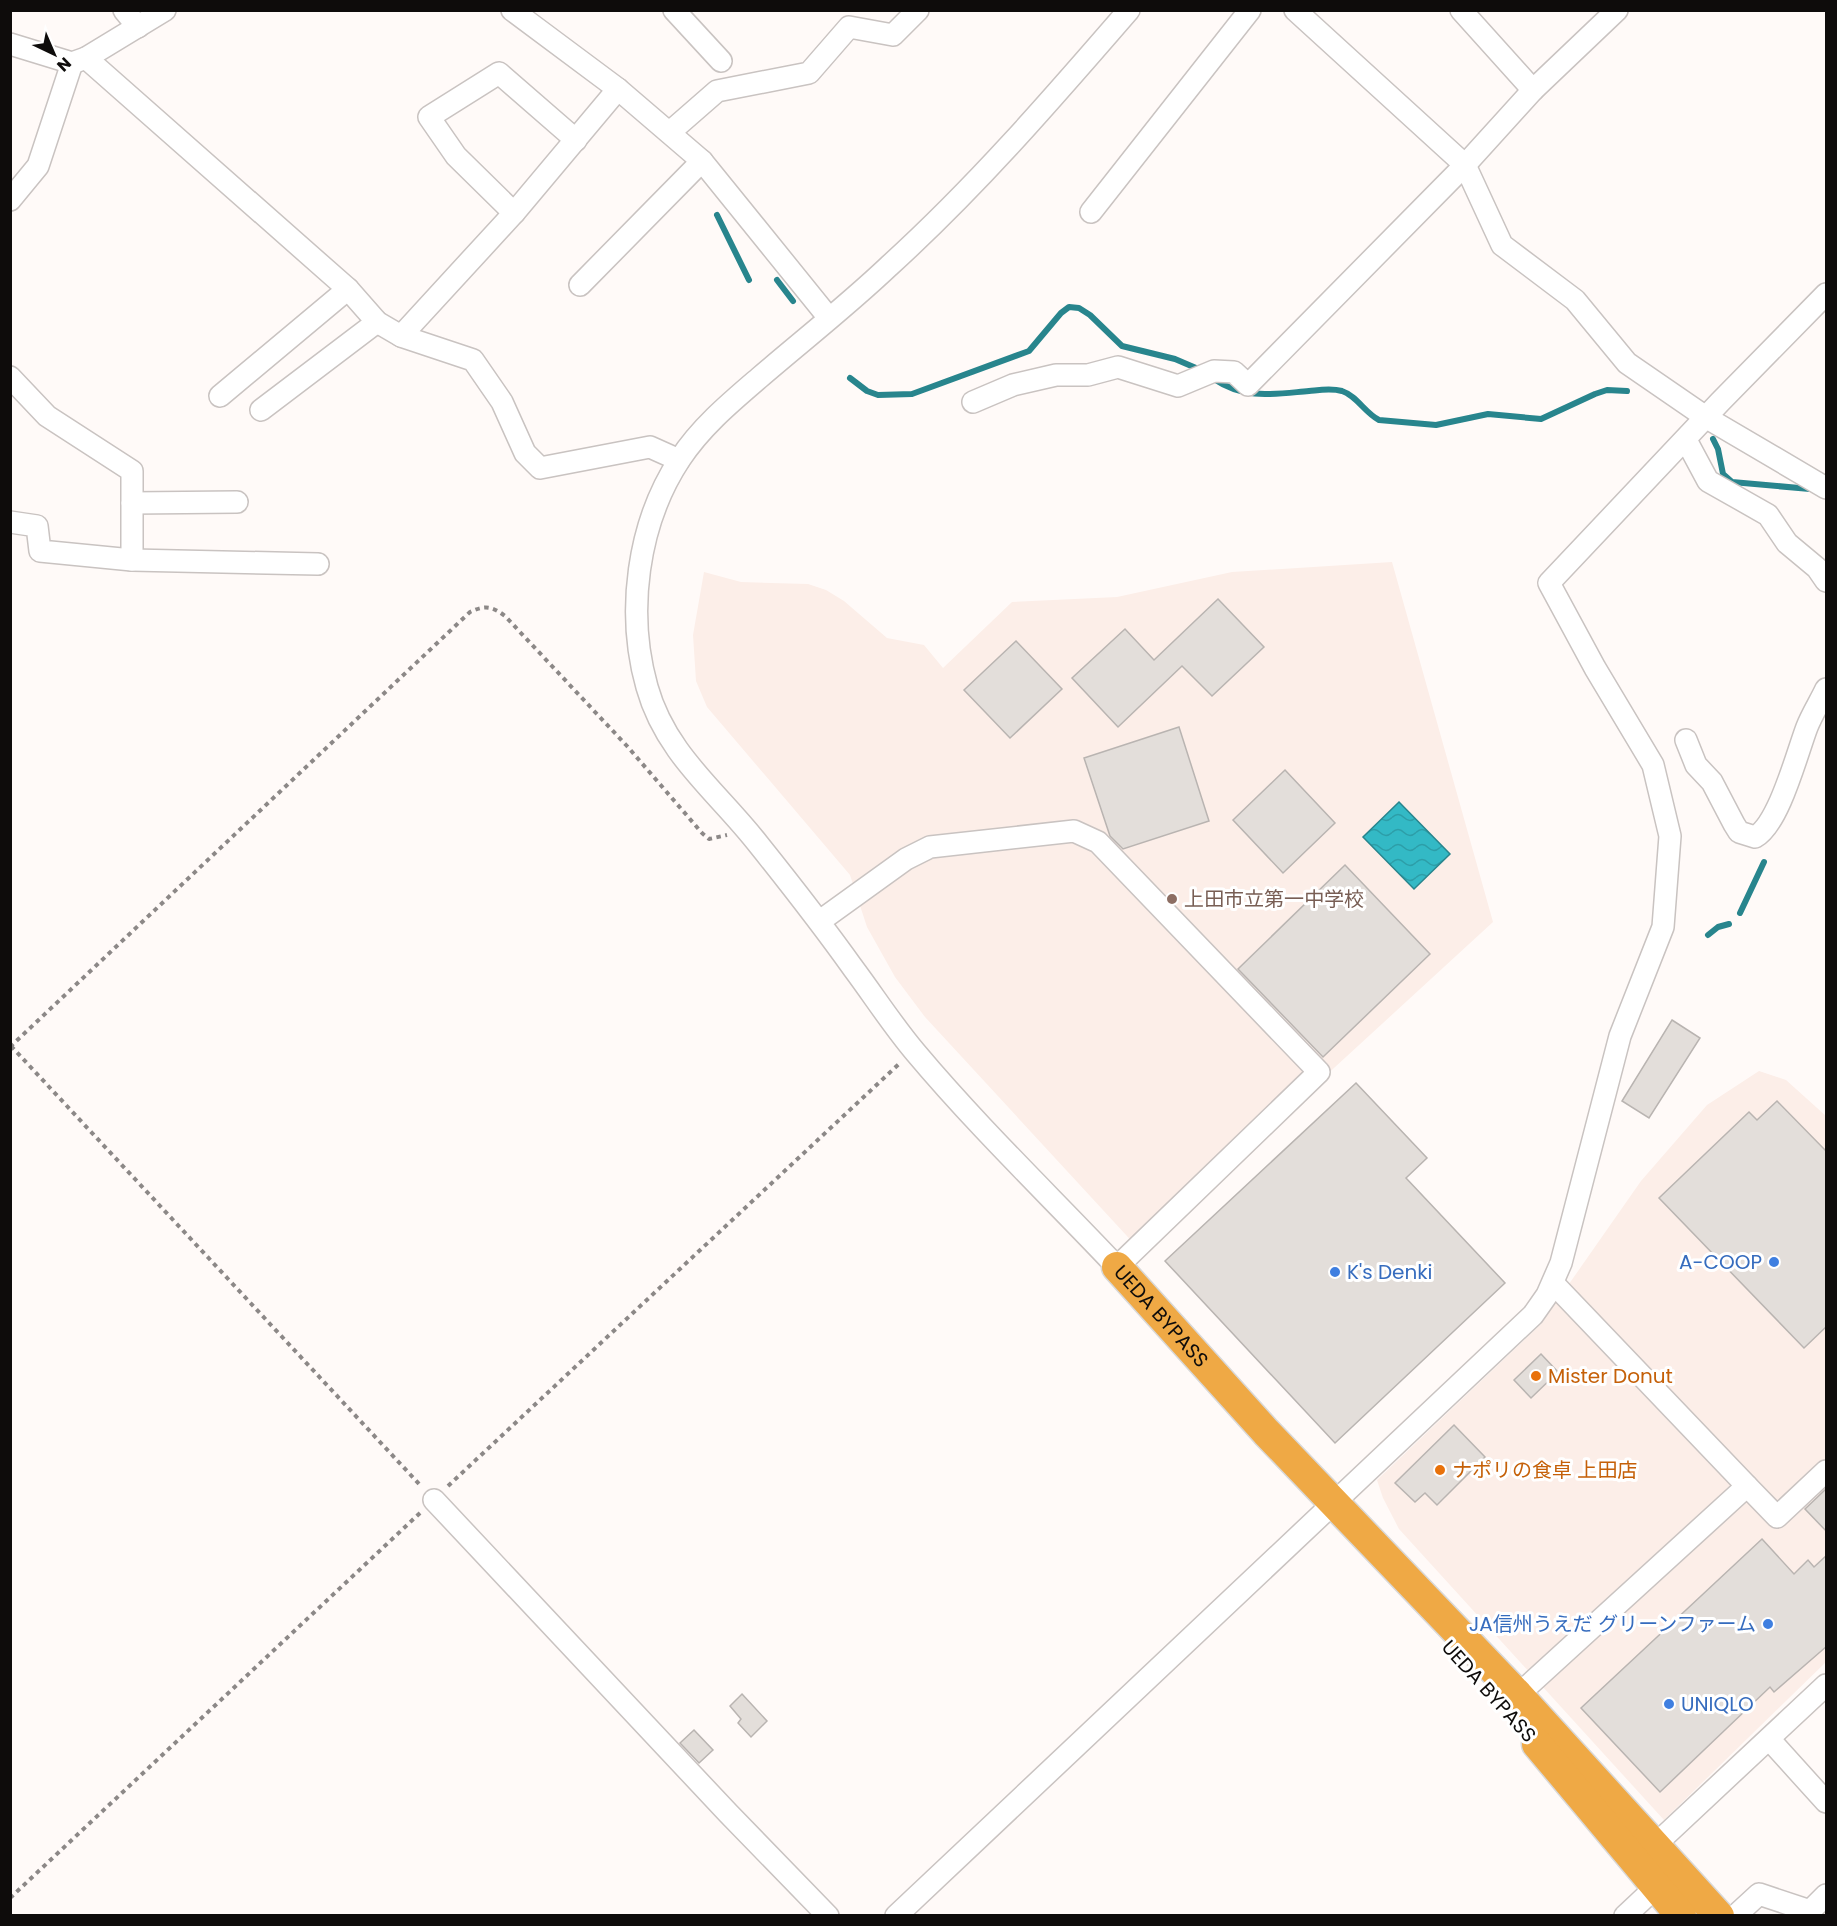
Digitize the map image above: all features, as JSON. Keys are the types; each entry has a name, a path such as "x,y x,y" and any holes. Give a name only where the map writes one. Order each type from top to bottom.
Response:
{"highway":[{"name":"UEDA BYPASS","path":"1117,1267 1266,1432 1489,1688 1681,1916"},
{"name":"UEDA BYPASS","path":"1329,1507 1518,1695 1719,1916"}],"street":[{"path":"124,10 138,27"},
{"path":"10,200 38,166 79,60 165,10"},
{"path":"674,10 721,61"},
{"path":"670,132 717,91 809,73 849,27 893,35 918,10"},
{"path":"820,921 906,859 930,847 1074,831 1098,842 1320,1072 1117,1267 914,1051 820,921 747,829 686,764 664,730 647,689 639,647 636,608 639,567 662,493 679,460 704,429 730,403 886,270 966,194 1129,10"},
{"path":"1091,212 1250,10"},
{"path":"1295,10 1465,165 1502,245 1575,300 1627,363 1707,418 1827,488"},
{"path":"1461,10 1533,90"},
{"path":"973,402 1024,382 1056,375 1088,375 1118,367 1178,386 1214,371 1234,372 1248,385 1465,165 1533,90 1609,13"},
{"path":"526,14 702,161 829,318"},
{"path":"10,44 79,60 348,289 377,322 401,336 473,360 502,402 525,453 540,468 650,447 679,460"},
{"path":"514,213 456,156 429,117 499,73 576,140"},
{"path":"401,336 514,213 618,90"},
{"path":"580,285 702,161"},
{"path":"220,396 348,289"},
{"path":"896,1916 1533,1315 1553,1283 1562,1263 1620,1036 1663,927 1670,836 1653,765 1579,640 1549,583 1720,402 1827,294"},
{"path":"261,410 377,322"},
{"path":"10,377 47,416 132,471 132,560"},
{"path":"1686,440 1708,481 1768,515 1787,543 1817,568 1827,581"},
{"path":"132,502 237,501"},
{"path":"10,522 36,526 40,551 132,560 318,564"},
{"path":"1686,740 1696,765 1712,782 1739,832 1755,837 1760,834 1779,806 1820,721 1827,689"},
{"path":"1553,1283 1777,1517 1827,1471"},
{"path":"1518,1695 1747,1486"},
{"path":"434,1500 720,1805 828,1916"},
{"path":"1655,1845 1827,1685"},
{"path":"1768,1739 1827,1802"},
{"path":"1625,1916 1657,1886"},
{"path":"1735,1916 1759,1894 1810,1911 1827,1894"}],"path":[{"path":"434,1500 11,1046 470,612 481,607 489,606 505,616 627,746 702,833 709,838 747,829"},
{"path":"10,1898 914,1051"}],"shaded area":[{"name":"上田市立第一中学校","path":"1392,562 1493,922 1138,1248 925,1017 895,977 867,927 850,875 707,707 696,681 693,635 704,572 741,582 808,584 826,590 844,601 887,638 924,645 943,668 1012,602 1117,597 1232,572"},
{"path":"1759,1071 1786,1080 1826,1116 1826,1662 1664,1820 1399,1529 1383,1498 1377,1480 1541,1324 1641,1181 1707,1105"}],"water":[{"path":"1399,802 1450,854 1414,889 1363,837"}],"building":[{"path":"1218,599 1264,647 1212,696 1182,666 1118,727 1072,678 1125,629 1154,660"},
{"path":"1016,641 1062,689 1010,738 964,690"},
{"path":"1179,727 1209,821 1123,849 1110,836 1084,758"},
{"path":"1285,770 1335,823 1283,873 1233,820"},
{"path":"1345,865 1430,954 1323,1057 1238,969"},
{"path":"1672,1020 1700,1038 1649,1118 1622,1101"},
{"name":"K's Denki","path":"1356,1083 1427,1158 1406,1178 1505,1283 1335,1443 1165,1261"},
{"name":"A-COOP","path":"1777,1101 1827,1152 1827,1326 1804,1348 1659,1198 1749,1112 1757,1120"},
{"name":"Mister Donut","path":"1541,1354 1558,1372 1531,1398 1514,1380"},
{"name":"ナポリの食卓 上田店","path":"1454,1425 1485,1457 1437,1505 1425,1493 1415,1502 1395,1483"},
{"path":"1827,1488 1827,1532 1805,1509"},
{"path":"1762,1539 1794,1574 1808,1560 1814,1567 1827,1555 1827,1646 1774,1692 1770,1687 1660,1792 1581,1708"},
{"path":"742,1694 767,1721 751,1737 738,1723 741,1719 730,1706"},
{"path":"694,1730 713,1750 699,1763 680,1743"}],"waterway":[{"path":"717,215 749,280"},
{"path":"777,280 793,301"},
{"path":"850,378 867,391 878,395 912,394 1029,351 1061,313 1069,307 1079,308 1090,315 1122,346 1175,359 1203,371"},
{"path":"1214,379 1226,386 1248,393 1338,390 1347,393 1379,420 1436,425 1488,414 1541,419 1607,390 1627,391"},
{"path":"1713,439 1718,449 1723,474 1732,482 1810,489"},
{"path":"1740,913 1764,862"},
{"path":"1708,935 1718,927 1729,924"}],"place":[{"name":"上田市立第一中学校","path":"1172,899"},
{"name":"A-COOP","path":"1774,1262"},
{"name":"K's Denki","path":"1335,1272"},
{"name":"Mister Donut","path":"1536,1376"},
{"name":"ナポリの食卓 上田店","path":"1440,1470"},
{"name":"JA信州うえだ グリーンファーム","path":"1768,1624"},
{"name":"UNIQLO","path":"1669,1704"}]}
